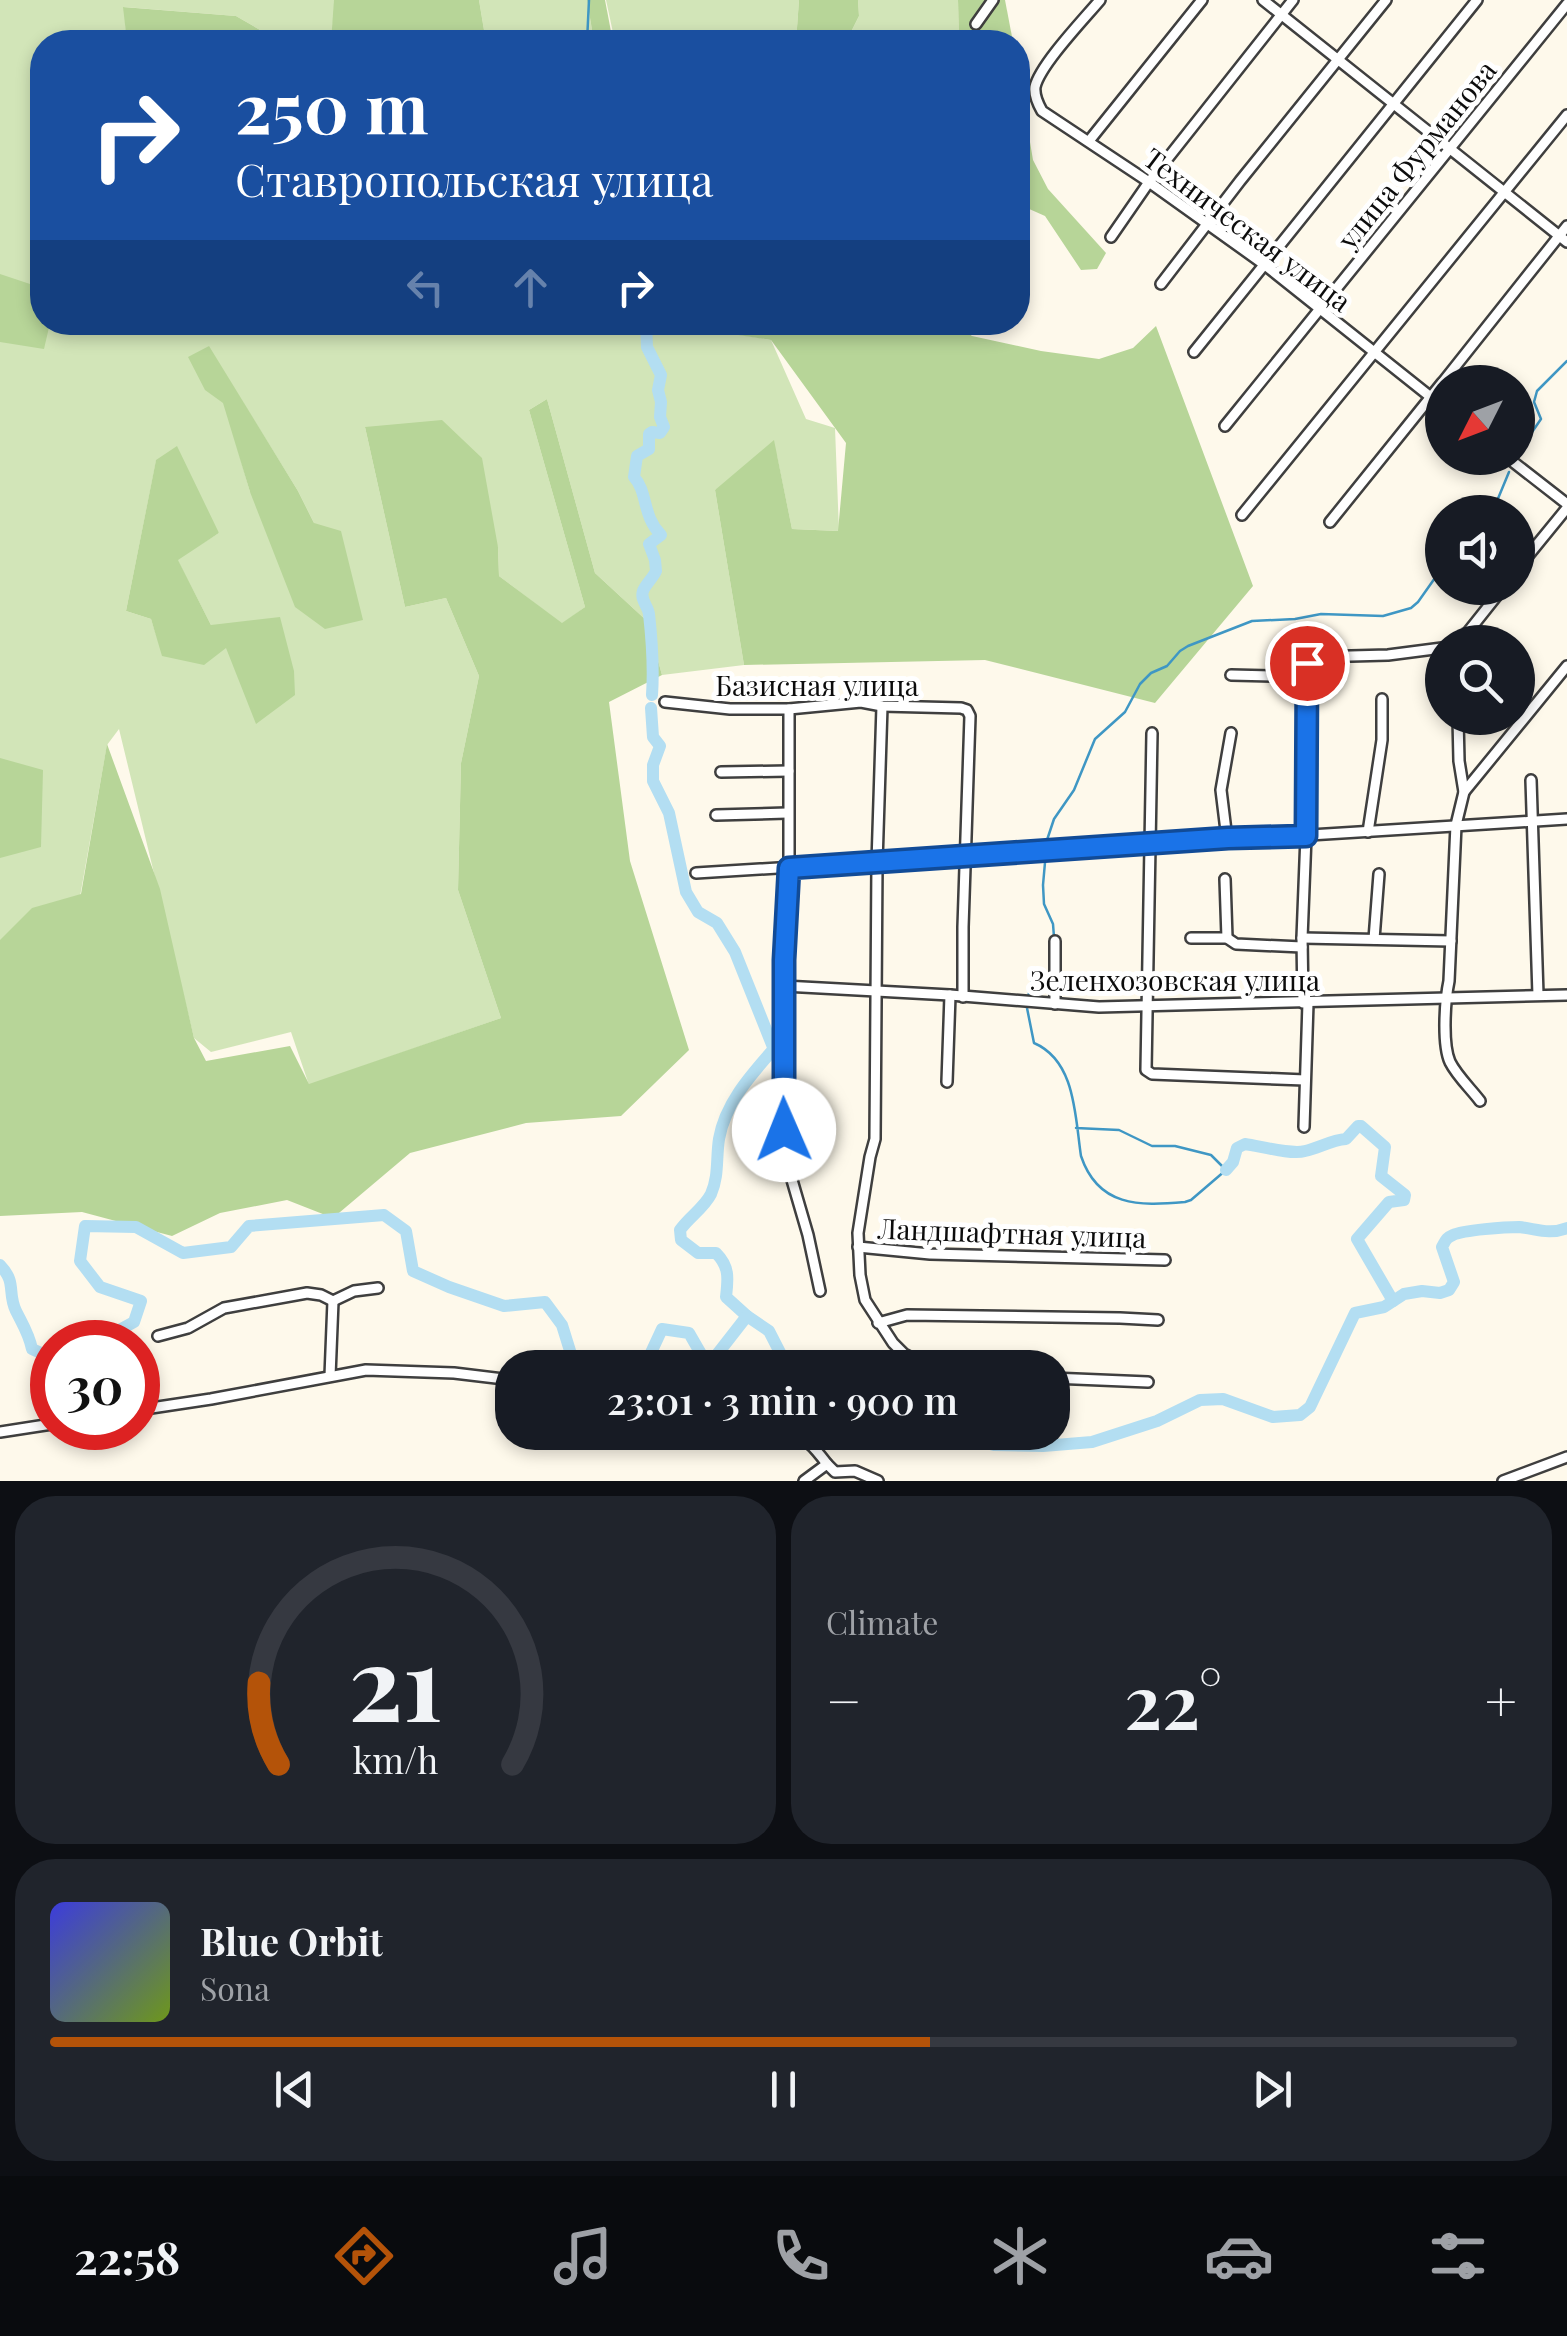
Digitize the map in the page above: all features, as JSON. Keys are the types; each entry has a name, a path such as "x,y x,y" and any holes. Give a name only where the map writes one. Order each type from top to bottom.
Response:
{"street":[{"path":"976,24 993,0"},
{"name":"Техническая улица","path":"1100,0 1043,71 1035,87 1042,111 1208,223 1425,392"},
{"path":"1089,140 1202,0"},
{"path":"1263,0 1563,239"},
{"path":"1110,237 1148,182 1294,0"},
{"path":"1161,284 1386,0"},
{"path":"1194,352 1477,0"},
{"name":"улица Фурманова","path":"1225,426 1567,4"},
{"path":"1242,516 1567,115"},
{"path":"1458,365 1563,239 1567,226"},
{"path":"1330,522 1425,404"},
{"path":"1529,475 1567,506 1535,546"},
{"path":"1474,625 1489,605"},
{"path":"1304,1127 1306,1003 1302,942 1307,663 1314,657 1425,650"},
{"path":"1464,792 1567,666"},
{"path":"1232,675 1307,676"},
{"path":"1368,832 1382,740 1382,699"},
{"name":"Базисная улица","path":"666,702 730,709 788,709 861,702 967,710 970,716 966,856"},
{"path":"882,706 875,1139 858,1247 865,1300 900,1350"},
{"path":"788,709 789,868 782,1104 785,1156 820,1291"},
{"path":"1228,838 1222,790 1232,733"},
{"path":"1152,734 1146,1070 1152,1074 1305,1080"},
{"path":"1459,735 1464,792 1456,824 1445,998 1448,1052 1450,1062 1480,1101"},
{"path":"721,772 789,771"},
{"path":"1531,780 1538,996"},
{"path":"716,815 787,813"},
{"path":"696,873 1567,819"},
{"path":"963,996 966,856"},
{"path":"1374,939 1379,874"},
{"path":"1225,879 1227,938"},
{"path":"1191,938 1227,938 1236,944 1374,939 1451,942"},
{"path":"1055,941 1055,1004"},
{"name":"Зеленхозовская улица","path":"784,986 1098,1007 1567,995"},
{"path":"947,1082 950,995"},
{"name":"Ландшафтная улица","path":"858,1247 930,1254 1164,1260"},
{"path":"332,1301 354,1291 378,1288"},
{"path":"160,1335 188,1328 224,1308 307,1293 332,1301"},
{"path":"330,1376 332,1301"},
{"path":"878,1323 906,1315 1158,1320"},
{"path":"160,1407 366,1370 495,1378"},
{"path":"1070,1379 1148,1382"},
{"path":"0,1432 30,1427"},
{"path":"817,1450 835,1472 855,1471 878,1481"},
{"path":"1503,1481 1522,1478 1567,1457"},
{"path":"804,1481 827,1464"}],"green space":[{"path":"0,0 334,0 332,30 260,30 236,16 124,7 126,30 30,30 30,335 740,335 771,340 806,419 835,428 839,531 792,529 777,456 715,490 744,665 662,675 647,621 595,573 547,399 529,410 585,607 562,624 499,576 498,547 365,427 405,607 446,598 479,676 461,763 458,890 501,1018 309,1085 291,1032 211,1052 194,1038 119,729 107,745 76,919 0,967","holes":["208,346 314,523 250,492","156,461 219,533 177,559 211,625 295,695 226,647 163,656 151,619 126,611"]},
{"path":"334,0 479,0 484,30 332,30"},
{"path":"479,0 587,0 592,30 484,30"},
{"path":"587,0 605,0 611,30 592,30"},
{"path":"606,0 799,0 797,30 612,30"},
{"path":"799,0 858,0 859,16 852,30 797,30"},
{"path":"858,0 958,0 959,30 852,30 859,16"},
{"path":"958,0 1005,0 1011,30 959,30"},
{"path":"123,7 236,16 260,30 126,30"},
{"path":"1030,142 1033,160 1048,189 1106,253 1097,269 1081,270 1045,216 1030,209"},
{"path":"0,274 30,284 30,335 47,335 44,349 0,342"},
{"path":"1156,326 1253,586 1155,703 985,660 744,665 715,490 774,440 792,529 838,531 846,443 771,340 739,335 971,335 1099,359 1133,348"},
{"path":"209,346 314,523 341,531 363,620 325,629 295,607 250,492 223,403 205,390 188,357"},
{"path":"547,399 595,573 647,621 662,675 609,702 630,861 689,1050 621,1116 526,1123 410,1153 333,1218 287,1200 220,1213 172,1236 82,1212 0,1216 0,940 32,908 81,894 107,744 160,889 194,1038 206,1061 290,1046 309,1084 501,1018 458,890 461,763 479,676 446,598 405,607 365,427 442,420 482,458 498,547 499,576 562,623 585,607 529,410"},
{"path":"177,446 219,533 178,560 211,625 280,617 294,671 295,695 256,724 226,648 204,665 162,656 151,619 126,611 156,460"},
{"path":"0,758 43,770 41,847 0,858"}],"waterway":[{"path":"588,30 589,0"},
{"path":"647,335 647,347 661,375 658,390 664,427 660,433 649,434 649,449 637,456 634,477 661,535 649,544 656,571 642,594 650,624 652,695"},
{"path":"1535,398 1537,391 1567,361"},
{"path":"1535,404 1541,419 1535,428"},
{"path":"1499,495 1508,475"},
{"path":"1054,937 1043,885 1047,840 1054,819 1074,790 1095,739 1125,712 1140,684 1151,673 1167,666 1188,646 1252,621 1321,614 1383,616 1411,608 1425,592"},
{"path":"651,708 653,737 660,746 653,765 653,781 669,813 686,892 698,912 717,923 735,952 773,1047"},
{"path":"1028,997 1035,969"},
{"path":"1027,1008 1034,1043 1048,1051 1066,1076 1081,1156 1088,1173 1109,1194 1136,1203 1185,1202 1226,1170 1211,1155 1175,1146 1152,1146 1119,1130 1076,1128"},
{"path":"747,1316 726,1297 727,1274 721,1258 716,1253 698,1253 681,1240 680,1230 711,1194 722,1126 733,1102 772,1051"},
{"path":"1226,1170 1237,1148 1245,1144 1299,1152 1346,1139 1361,1126 1385,1147 1381,1176 1405,1195 1404,1200 1389,1202 1357,1239 1393,1301"},
{"path":"135,1320 141,1301 100,1287 80,1261 85,1226 136,1227 183,1253 231,1247 249,1226 384,1215 406,1231 413,1271 504,1306 545,1302 562,1325 570,1350"},
{"path":"1070,1444 1092,1442 1157,1421 1200,1400 1223,1399 1273,1417 1300,1415 1310,1407 1355,1313 1384,1307 1404,1294 1449,1290 1454,1282 1442,1247 1449,1237 1495,1228 1567,1228"},
{"path":"0,1265 10,1282 13,1304 30,1343"},
{"path":"720,1350 747,1316 769,1331 779,1350"},
{"path":"652,1350 662,1329 689,1333 699,1350"}],"route":[{"path":"784,1130 784,960 789,868 1306,836 1307,663"}]}
